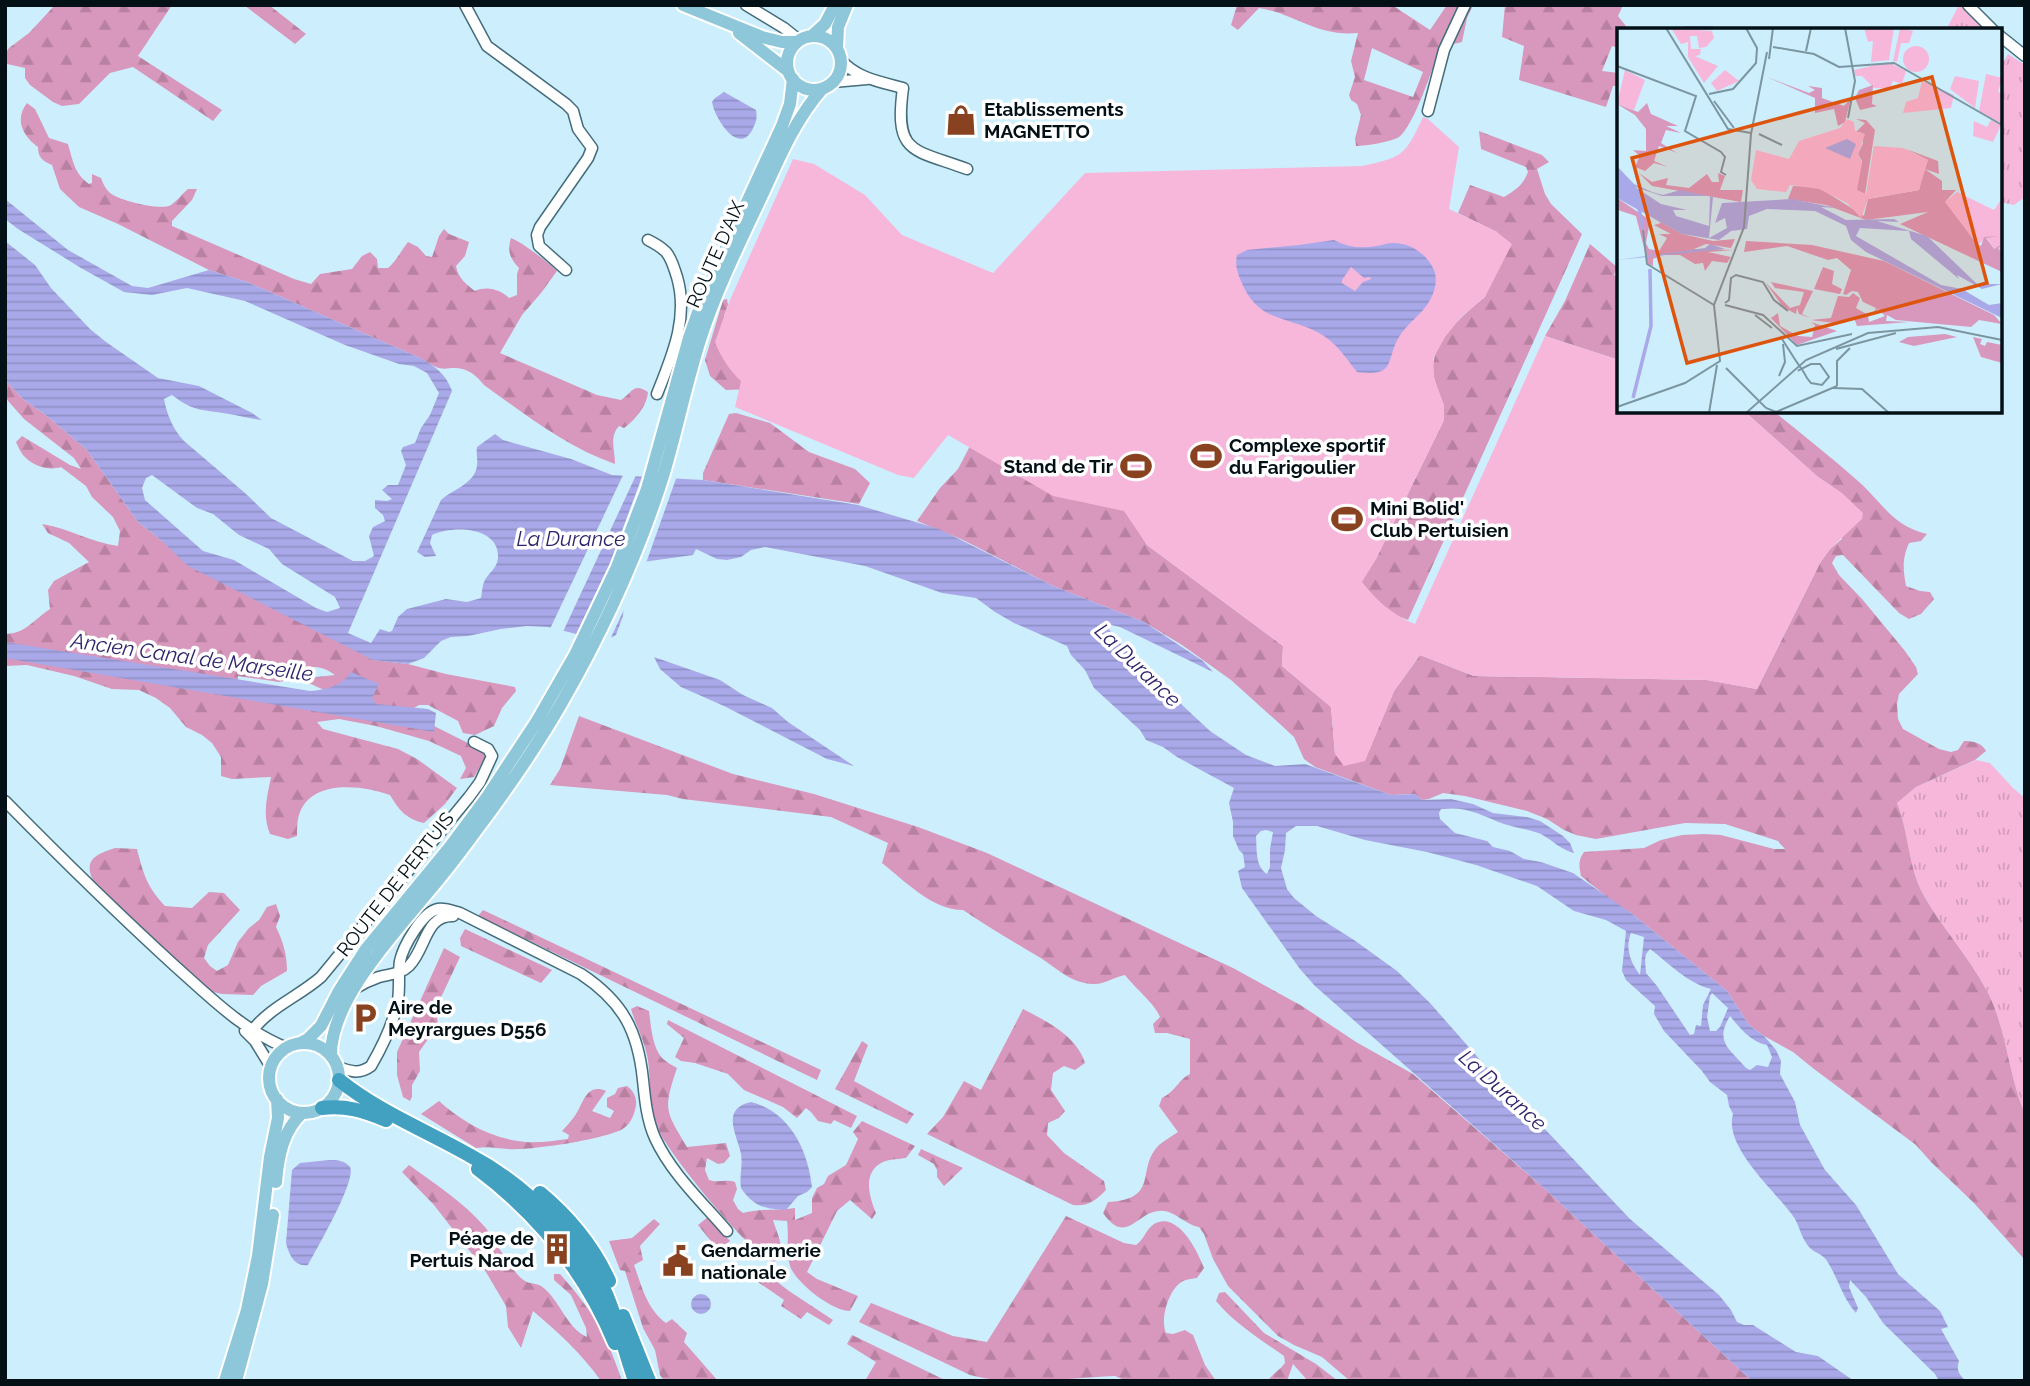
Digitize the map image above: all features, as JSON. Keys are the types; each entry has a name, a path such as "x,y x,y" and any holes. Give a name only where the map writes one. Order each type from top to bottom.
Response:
{"highway":[{"path":"336,1068 364,1100 526,1183 559,1210 597,1258 649,1381"},
{"path":"322,1108 351,1107 421,1136 511,1189 544,1243 597,1307 614,1342 627,1381"},
{"path":"493,1168 592,1280 621,1340 635,1381"}],"main road":[{"path":"683,5 762,37 782,42 813,36 825,24 835,5"},
{"path":"723,20 803,87 816,90 828,85 840,72 838,27 847,5"},
{"path":"813,36 827,38 839,54"},
{"path":"790,75 787,65 789,52 798,41"},
{"name":"ROUTE D'AIX","path":"666,446 699,306 790,104 790,75"},
{"name":"ROUTE D'AIX","path":"666,446 714,302 786,143 804,111 828,85"},
{"path":"525,750 557,687 607,602 647,489 666,446"},
{"name":"ROUTE DE PERTUIS","path":"336,1068 334,1032 354,989 384,945 477,831 525,750"},
{"name":"ROUTE DE PERTUIS","path":"300,1043 321,1026 339,991 366,949 525,750"},
{"path":"300,1043 317,1045 336,1068 337,1091 331,1101 322,1108 302,1113 288,1109 277,1099 270,1079 271,1067 277,1056 300,1043"},
{"path":"225,1381 247,1310 256,1269 278,1118 277,1099"},
{"path":"236,1381 262,1284 283,1143 290,1126 302,1113"}],"street":[{"path":"465,5 487,46 570,108 579,130 592,149 537,235 539,246 566,270"},
{"path":"746,5 784,28 798,41"},
{"path":"1429,111 1444,50 1465,5"},
{"path":"1968,5 1991,28"},
{"path":"2002,38 2025,56"},
{"path":"839,54 850,70 903,88 901,130 910,147 967,169"},
{"path":"828,85 871,79"},
{"path":"648,240 666,252 673,263 681,308 677,341 657,394"},
{"path":"252,1031 276,1007 307,989 321,977 469,797 480,782 492,756 488,749 474,742"},
{"path":"5,801 139,934 231,1015 268,1041 287,1048"},
{"path":"336,1068 352,1072 366,1070 371,1066 394,1014 398,1000 402,953 406,945 431,912 438,909 452,911 581,974 615,1002 635,1036 654,1137 676,1171 727,1231"},
{"path":"354,989 370,980 399,973"},
{"path":"231,1015 255,1041 271,1067"}],"green space":[{"path":"55,5 172,5 138,56 222,110 213,121 133,67 110,73 79,104 62,106 53,102 30,85 25,78 25,68 7,64 5,54"},
{"path":"244,5 269,5 306,34 295,44"},
{"path":"1237,5 1392,5 1430,30 1447,5 1473,5 1462,42 1440,47 1405,131 1395,139 1360,146 1356,146 1355,139 1361,115 1357,104 1349,95 1355,77 1351,61 1358,33 1330,32 1259,8 1238,30 1231,25","holes":["1372,48 1423,72 1413,97 1364,80"]},
{"path":"1505,5 1623,5 1618,16 1627,28 1617,28 1617,47 1612,46 1602,71 1617,73 1617,86 1613,86 1606,107 1519,80 1524,46 1502,37"},
{"path":"1959,5 1985,28 1947,28"},
{"path":"2008,54 2025,65 2025,197 2014,205 2002,202 2002,64"},
{"path":"27,103 35,109 49,138 68,144 77,171 89,184 92,183 92,174 101,178 106,188 115,196 134,203 160,207 171,205 188,189 197,189 192,200 172,221 172,226 311,284 320,274 352,269 362,256 370,252 377,259 378,268 388,268 408,242 418,247 426,256 432,257 444,229 449,234 469,242 465,256 456,266 463,280 475,291 493,289 509,298 517,295 519,268 510,254 511,238 521,243 557,271 522,315 500,353 597,395 621,400 636,388 648,392 636,417 624,428 619,426 616,430 613,439 615,464 580,449 547,429 467,371 436,367 247,282 209,270 79,207 60,189 52,165 42,159 38,147 24,133 21,116"},
{"name":"Complexe sportif du Farigoulier","path":"1423,117 1459,147 1449,209 1497,232 1512,244 1485,297 1462,316 1445,337 1433,359 1434,378 1444,405 1444,420 1376,559 1362,582 1386,607 1415,624 1545,336 1617,359 1617,413 1746,413 1863,513 1862,519 1830,549 1820,563 1757,689 1707,680 1474,676 1420,655 1394,691 1365,761 1344,766 1335,754 1331,707 1282,666 1283,646 1147,545 1124,511 1053,496 948,435 914,478 898,475 735,407 741,381 726,363 715,342 730,300 793,159 814,164 865,195 902,235 993,273 1085,173 1362,166 1395,157 1412,140"},
{"path":"1479,131 1542,155 1549,162 1537,169 1545,194 1551,204 1582,234 1408,620 1378,602 1361,582 1376,559 1444,420 1442,402 1434,377 1436,353 1448,332 1485,297 1497,232 1458,213 1470,185 1504,197 1519,187 1528,172 1526,167 1481,149"},
{"path":"1590,244 1617,267 1614,275 1617,277 1617,359 1545,336 1565,301"},
{"path":"727,299 724,316 751,389 726,390 710,376 705,360 723,300"},
{"path":"5,380 23,399 87,450 138,522 162,541 373,660 408,664 515,687 516,691 502,708 494,726 475,735 463,733 458,721 428,705 396,710 364,705 309,683 316,677 335,675 321,668 300,669 295,671 291,679 279,682 238,676 238,680 422,720 486,752 474,777 460,779 466,768 461,756 429,741 339,719 317,722 323,729 398,749 417,759 457,788 445,804 424,823 404,813 390,795 378,791 351,787 323,791 303,806 298,819 297,836 288,839 270,834 266,820 271,777 232,779 221,776 221,757 212,743 186,727 170,708 156,698 139,690 112,689 74,676 27,665 5,666 5,634 19,632 50,609 48,590 54,581 89,562 69,543 48,533 42,524 118,546 120,531 113,517 92,497 86,486 61,467 42,467 29,461 23,454 16,442 22,436 81,469 74,458 24,419 9,402 5,397"},
{"path":"736,413 770,423 809,452 855,469 870,483 859,504 703,480 703,473 729,414"},
{"path":"1746,413 1776,413 1858,481 1896,520 1927,534 1921,541 1909,543 1904,559 1904,574 1906,586 1930,592 1934,599 1921,614 1909,619 1899,613 1843,555 1836,556 1832,563 1916,667 1918,674 1899,694 1898,719 1903,729 1939,749 1951,752 1958,750 1964,741 1967,741 1980,744 1986,751 1975,760 1916,787 1897,803 1924,896 1980,979 1999,1021 2025,1114 2025,1260 1973,1202 1916,1145 1793,1052 1749,1025 1727,991 1581,876 1580,860 1584,852 1644,848 1682,835 1721,835 1774,849 1785,849 1778,841 1725,824 1685,823 1596,839 1576,835 1527,811 1443,793 1422,800 1415,794 1391,795 1315,767 1304,759 1294,737 1281,725 1231,680 1182,645 1144,622 1053,586 963,540 917,521 940,488 958,469 970,446 1121,499 1147,545 1283,646 1282,666 1331,707 1335,754 1365,760 1394,691 1420,655 1474,676 1707,680 1757,689 1820,563 1842,539 1843,494 1818,477"},
{"path":"579,716 733,774 814,794 918,827 987,853 1233,968 1302,1006 1356,1042 1413,1074 1545,1189 1752,1381 1350,1381 1322,1357 1278,1336 1228,1286 1199,1227 1169,1212 1159,1211 1131,1225 1118,1227 1103,1213 1108,1202 1124,1200 1141,1189 1152,1154 1159,1145 1178,1132 1159,1106 1162,1098 1190,1074 1190,1039 1155,1033 1153,1024 1160,1017 1125,975 1097,984 1071,978 963,910 952,909 930,900 882,863 888,843 831,817 667,795 550,785 560,769"},
{"path":"1976,760 1990,763 2025,798 2025,1114 1994,1006 1980,979 1924,896 1915,873 1897,803 1916,787"},
{"path":"115,848 137,849 146,879 165,906 192,908 209,892 224,893 240,910 208,945 204,958 217,971 228,965 238,942 259,920 267,907 276,904 280,916 276,927 284,948 287,971 261,986 253,995 213,992 96,887 90,871 91,861"},
{"path":"483,910 821,1070 817,1080 478,916"},
{"path":"465,929 552,970 541,983 461,946 460,938"},
{"path":"444,948 460,957 436,1008 438,1025 419,1052 420,1071 412,1085 410,1101 403,1097 397,1075 397,1052"},
{"path":"637,1006 649,1011 656,1048 664,1059 677,1068 668,1102 674,1125 687,1147 726,1143 730,1156 724,1163 718,1164 707,1158 705,1170 709,1180 735,1182 737,1189 733,1200 743,1213 795,1208 795,1220 812,1213 812,1198 817,1188 824,1184 828,1176 846,1165 858,1139 853,1132 862,1121 915,1146 906,1158 883,1162 872,1172 869,1185 876,1213 872,1219 850,1200 837,1211 807,1272 858,1296 850,1311 825,1301 807,1288 794,1273 789,1261 787,1221 773,1220 781,1248 774,1262 763,1256 730,1224 677,1159 655,1121 647,1053 631,1009"},
{"path":"1023,1009 1068,1037 1081,1053 1085,1063 1075,1070 1064,1066 1053,1073 1051,1090 1065,1111 1059,1118 1048,1123 1047,1135 1064,1153 1104,1181 1106,1190 1087,1204 1073,1205 927,1134 943,1117 964,1081 981,1090"},
{"path":"668,1020 857,1116 851,1128 834,1120 831,1124 818,1121 806,1108 797,1118 783,1107 744,1090 728,1074 681,1061 675,1057 684,1038 667,1024"},
{"path":"862,1041 868,1045 854,1081 914,1114 907,1124 835,1089"},
{"path":"627,1086 634,1094 636,1103 632,1118 624,1128 586,1140 549,1146 518,1149 476,1148 421,1114 439,1101 465,1121 496,1136 530,1142 568,1139 569,1135 562,1131 589,1092 599,1089 606,1091 592,1111 610,1118 614,1111 607,1107 607,1098 615,1094 618,1088"},
{"path":"921,1149 963,1168 944,1186 937,1177 934,1164 918,1155"},
{"path":"409,1165 476,1217 520,1277 548,1292 574,1327 587,1337 586,1328 571,1295 554,1280 554,1274 560,1274 597,1324 622,1381 601,1381 569,1344 533,1311 521,1348 508,1327 506,1306 486,1272 434,1205 402,1172"},
{"path":"1066,1216 1124,1243 1136,1245 1151,1226 1163,1221 1171,1223 1186,1235 1204,1268 1197,1278 1188,1279 1176,1287 1169,1299 1164,1327 1166,1333 1185,1330 1193,1335 1205,1365 1216,1381 1127,1381 1115,1376 1041,1380 986,1378 970,1375 859,1322 871,1303 953,1336 987,1342"},
{"path":"708,1217 730,1241 718,1250 698,1225"},
{"path":"654,1219 660,1224 640,1246 643,1260 634,1265 643,1289 659,1317 666,1323 672,1319 687,1333 684,1342 718,1381 664,1381 660,1375 655,1350 643,1328 625,1271 620,1270 609,1241 632,1238"},
{"path":"763,1271 833,1320 829,1325 807,1312 801,1319 781,1306 784,1300 755,1280"},
{"path":"1225,1292 1264,1333 1316,1364 1338,1381 1308,1381 1293,1364 1287,1381 1268,1381 1285,1363 1284,1356 1248,1331 1223,1309 1216,1301 1219,1293"},
{"path":"852,1335 947,1381 865,1381 876,1362 847,1344"}],"water":[{"path":"724,92 756,110 754,126 749,135 742,139 729,133 714,110 712,102"},
{"name":"La Durance","path":"5,199 68,250 132,286 148,288 209,270 247,282 420,358 443,375 452,391 348,633 371,643 380,629 392,631 398,617 407,609 446,599 467,602 481,598 484,582 498,558 497,547 483,534 462,529 441,532 432,535 430,543 436,556 425,557 417,552 441,500 472,477 477,465 477,447 495,434 503,440 571,459 612,475 703,480 858,505 939,529 1053,586 1144,622 1203,661 1213,672 1120,627 1111,625 1108,628 1124,648 1210,731 1246,755 1275,766 1305,764 1391,795 1415,794 1422,800 1451,799 1473,804 1493,813 1540,821 1563,836 1574,853 1541,834 1474,812 1450,808 1441,809 1439,813 1440,819 1455,833 1487,841 1493,847 1510,851 1524,859 1573,873 1631,913 1727,991 1749,1025 1764,1036 1776,1050 1781,1061 1780,1074 1795,1102 1800,1125 1825,1170 1856,1205 1898,1274 1940,1311 1948,1327 1941,1329 1959,1361 1959,1372 1966,1381 1939,1381 1883,1323 1866,1297 1850,1280 1849,1287 1858,1308 1856,1313 1851,1307 1831,1267 1807,1245 1795,1219 1744,1155 1732,1127 1733,1114 1727,1095 1710,1082 1664,1031 1654,1014 1655,1006 1626,980 1622,971 1626,931 1606,920 1574,911 1537,886 1476,865 1365,840 1317,826 1296,826 1286,833 1281,868 1287,889 1294,898 1397,971 1430,1003 1488,1069 1630,1219 1719,1295 1737,1322 1753,1325 1796,1352 1818,1356 1854,1381 1752,1381 1545,1189 1315,986 1242,888 1238,871 1245,867 1243,854 1233,836 1229,803 1234,788 1146,740 1140,730 1094,688 1085,670 1071,655 1067,646 1014,623 976,598 942,593 865,566 765,547 727,560 717,559 696,549 693,555 643,562 625,595 623,616 616,635 605,641 548,627 527,626 451,637 441,641 424,658 408,664 373,660 188,566 138,522 87,450 23,399 5,380 5,241 35,265 51,288 106,342 158,378 199,386 262,420 199,409 172,395 164,399 171,422 184,441 271,518 353,561 365,561 374,556 369,536 373,527 385,521 375,508 375,500 392,499 382,490 388,485 398,485 406,465 401,451 403,447 415,443 439,393 427,373 414,366 399,364 345,345 245,301 187,288 152,295 124,292 5,219","holes":["152,475 197,508 213,514 239,535 269,549 282,564 335,597 340,608 327,612 316,608 234,560 203,551 145,500 142,488 146,478","1261,831 1273,832 1267,874 1259,862 1256,836","1631,933 1644,937 1640,975 1631,960 1628,944","1650,949 1686,978 1711,989 1703,1005 1701,1026 1696,1025 1694,1034 1690,1035 1646,973 1646,954","1712,993 1728,1008 1716,1031 1710,1031 1707,1017 1710,996","1730,1016 1751,1038 1767,1045 1772,1057 1768,1067 1757,1065 1750,1070 1746,1068 1726,1045 1724,1032"]},
{"path":"1334,240 1360,247 1399,243 1417,250 1431,264 1436,278 1432,297 1399,337 1384,369 1370,373 1357,372 1340,350 1325,337 1307,327 1264,311 1248,295 1237,271 1237,255 1247,250","holes":["1351,267 1364,278 1371,279 1363,282 1355,291 1342,283"]},
{"name":"Ancien Canal de Marseille","path":"5,642 310,691 333,686 343,681 351,672 379,684 372,698 376,704 428,709 436,713 434,732 5,658"},
{"path":"654,657 720,680 743,695 772,708 788,722 854,766 827,759 681,687 660,669"},
{"path":"751,1102 765,1107 786,1124 795,1134 806,1160 812,1187 798,1196 786,1210 760,1206 741,1188 741,1158 733,1116 742,1105"},
{"path":"329,1160 346,1163 350,1167 348,1186 308,1265 299,1264 293,1259 286,1243 292,1170 300,1163"},
{"path":"701,1294 708,1297 711,1304 708,1311 701,1314 694,1311 691,1304 694,1297"}],"pier":[{"path":"624,473 637,473 562,634 549,631"},
{"path":"643,474 677,476 645,566 634,582 608,644 575,637 610,563"}],"place":[{"name":"Etablissements MAGNETTO","path":"961,120"},
{"name":"Complexe sportif du Farigoulier","path":"1206,456"},
{"name":"Stand de Tir","path":"1136,466"},
{"name":"Mini Bolid' Club Pertuisien","path":"1347,519"},
{"name":"Aire de Meyrargues D556","path":"365,1018"},
{"name":"Péage de Pertuis Narod","path":"557,1249"},
{"name":"Gendarmerie nationale","path":"678,1261"}]}
